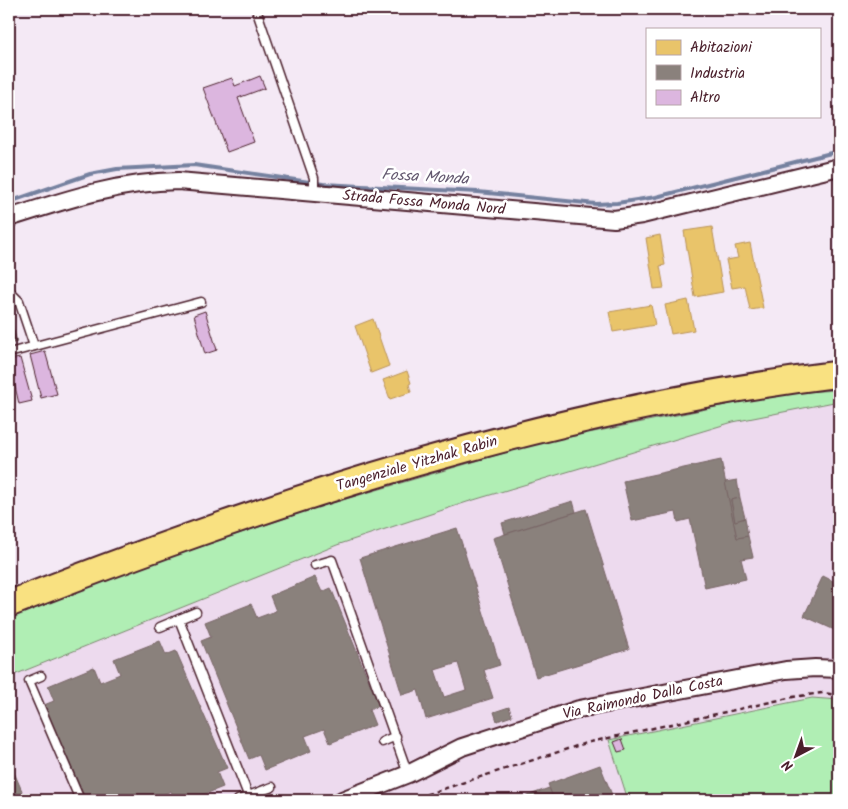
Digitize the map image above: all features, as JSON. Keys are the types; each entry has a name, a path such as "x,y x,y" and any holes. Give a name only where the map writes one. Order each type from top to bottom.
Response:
{"main road":[{"name":"Tangenziale Yitzhak Rabin","path":"9,604 286,502 462,449 629,410 747,387 839,374"}],"street":[{"name":"Strada Fossa Monda Nord","path":"9,218 101,190 154,182 206,182 314,187 614,219 642,215 839,167"},
{"name":"Via Raimondo Dalla Costa","path":"342,800 408,774 462,747 579,708 786,670 839,669"}],"lane":[{"path":"256,9 314,187"},
{"path":"9,291 19,301 34,346"},
{"path":"9,353 201,302"},
{"path":"316,565 332,560 408,774"},
{"path":"160,627 196,612"},
{"path":"179,619 249,798"},
{"path":"41,676 29,680 80,800"},
{"path":"382,742 396,736"},
{"path":"238,800 249,798 272,787"}],"path":[{"path":"409,800 586,743 793,696 822,692 839,695"}],"shaded area":[{"path":"839,401 839,700 812,698 609,741 628,800 9,800 9,677 337,545 467,502 733,422"}],"green space":[{"path":"839,390 839,401 733,422 467,502 337,545 9,677 9,618 135,569 318,507 535,444 784,393"},
{"path":"812,698 839,700 839,800 628,800 609,740"}],"building: Abitazioni":[{"path":"712,227 723,292 695,297 684,231"},
{"path":"660,235 665,265 660,266 664,288 654,289 646,238"},
{"path":"750,243 763,308 750,310 745,286 732,288 726,260 738,258 735,246"},
{"path":"688,300 694,330 671,334 665,305"},
{"path":"651,305 655,325 613,332 609,312"},
{"path":"373,319 389,366 371,373 355,326"},
{"path":"407,371 411,383 409,384 411,392 390,399 383,380"}],"building: Industria":[{"path":"9,312 17,342 9,344"},
{"path":"721,460 737,538 748,536 753,557 741,559 746,579 705,588 690,519 678,522 676,512 632,521 623,481"},
{"path":"737,480 740,498 731,500 735,521 745,518 748,536 737,538 725,482"},
{"path":"740,498 745,518 735,521 731,500"},
{"path":"573,501 576,512 505,534 502,523"},
{"path":"586,509 629,649 536,677 493,538"},
{"path":"457,528 500,665 484,670 493,698 426,719 418,690 402,695 360,558","holes":["458,663 466,690 444,697 435,670"]},
{"path":"823,576 839,584 839,632 804,616"},
{"path":"315,577 322,592 331,588 379,706 369,710 375,725 330,743 324,729 305,736 311,751 265,770 259,755 249,759 201,641 211,637 205,622 251,604 257,618 276,611 270,596"},
{"path":"160,641 166,655 176,651 227,768 217,772 223,787 190,800 175,800 171,791 152,800 86,800 44,705 54,701 48,686 94,667 100,682 120,674 114,659"},
{"path":"509,707 512,716 497,721 494,712"},
{"path":"9,761 26,800 9,800"},
{"path":"600,765 614,800 554,800 548,784"},
{"path":"549,788 554,800 516,800"}],"building: Altro":[{"path":"260,76 265,88 238,98 254,142 227,152 203,88 232,78 235,86"},
{"path":"205,311 217,350 205,354 194,315"},
{"path":"45,351 57,394 41,398 30,355"},
{"path":"20,358 32,401 19,404 9,360"},
{"path":"622,739 626,750 618,752 614,742"}],"waterway":[{"name":"Fossa Monda","path":"9,202 90,174 117,169 194,165 323,184 478,192 596,204 617,203 656,197 839,151"}]}
